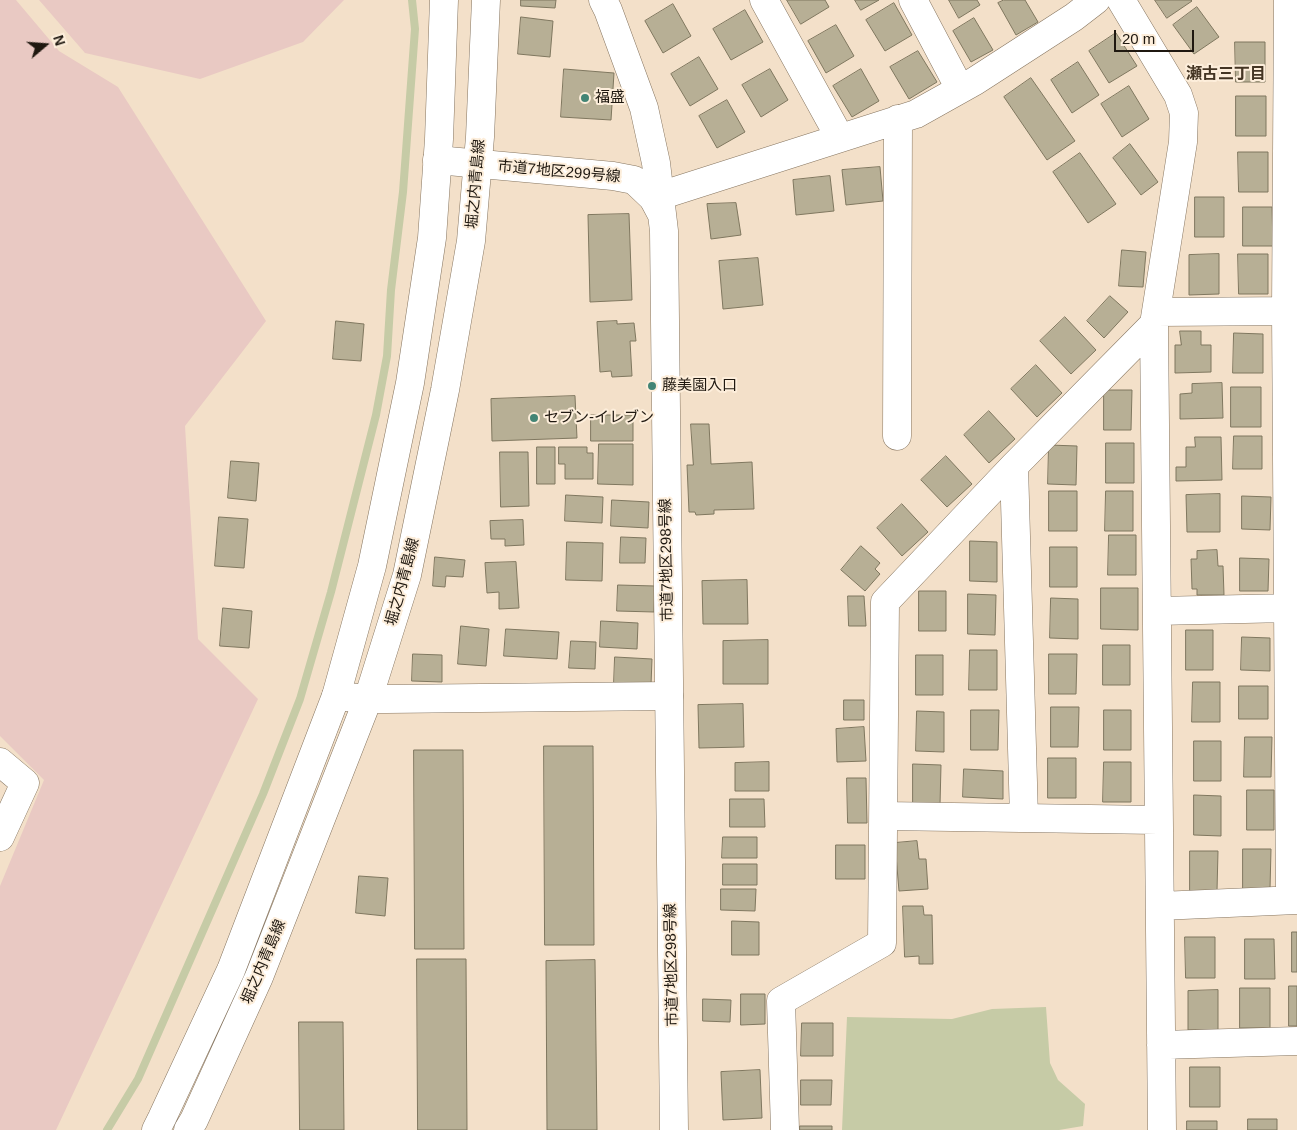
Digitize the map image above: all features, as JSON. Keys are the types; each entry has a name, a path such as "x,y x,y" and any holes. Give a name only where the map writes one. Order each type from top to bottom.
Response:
{"street":[{"name":"堀之内青島線","path":"156,1130 231,970 336,696 372,566 410,383 432,238 439,139 444,0"},
{"name":"堀之内青島線","path":"188,1130 259,977 368,699 407,575 445,390 471,241 478,164 486,0"},
{"name":"市道7地区298号線","path":"603,0 644,108 656,163 659,203 664,231 674,1130"},
{"path":"764,0 840,138"},
{"path":"913,0 960,89"},
{"path":"659,203 840,138 916,114 983,76 1069,8 1096,0"},
{"path":"1121,0 1178,95 1184,113 1183,142 1155,318 1162,1130"},
{"path":"1160,906 1294,900 1288,608 1292,311 1288,0"},
{"path":"897,436 898,120"},
{"name":"市道7地区299号線","path":"437,160 613,176 634,180 659,203"},
{"path":"785,1130 781,1000 882,943 885,602 1155,318 1292,311"},
{"path":"1014,466 1024,818"},
{"path":"1157,611 1288,608"},
{"path":"336,696 368,699 669,696"},
{"path":"0,762 24,783 0,837"},
{"path":"884,816 1158,820"},
{"path":"1161,1045 1297,1041"}],"shaded area":[{"path":"0,0 16,0 59,51 118,87 266,321 185,426 198,639 258,699 56,1130 0,1130 0,886 44,780 0,736"},
{"path":"39,0 344,0 303,42 200,79 85,53"},
{"path":"1046,1007 1050,1063 1058,1080 1085,1104 1083,1126 1059,1130 842,1130 847,1017 952,1019 992,1009"}],"building":[{"path":"521,0 556,0 555,8 521,6"},
{"path":"787,0 825,0 829,7 801,24"},
{"path":"855,0 879,0 861,10"},
{"path":"949,0 977,0 980,5 959,18"},
{"path":"1004,0 1025,0 1038,22 1016,35 998,3"},
{"path":"1155,0 1191,0 1192,1 1167,18"},
{"path":"894,3 912,35 885,51 866,20"},
{"path":"673,4 691,36 663,53 645,21"},
{"path":"1197,7 1219,37 1194,54 1173,25"},
{"path":"745,10 763,42 731,60 713,29"},
{"path":"521,17 553,21 550,57 518,54"},
{"path":"974,18 993,50 971,62 953,31"},
{"path":"836,25 854,56 826,73 808,41"},
{"path":"1116,33 1137,66 1109,83 1089,51"},
{"path":"1235,42 1265,42 1265,82 1236,82"},
{"path":"918,51 937,82 909,99 890,67"},
{"path":"699,57 718,89 690,106 671,74"},
{"path":"1078,62 1099,95 1072,113 1051,80"},
{"path":"564,69 614,73 611,120 561,117"},
{"path":"770,69 788,100 761,117 742,85"},
{"path":"861,69 879,101 852,117 833,86"},
{"path":"1031,78 1075,141 1047,160 1004,97"},
{"path":"1129,86 1149,119 1122,137 1101,104"},
{"path":"1236,96 1266,96 1266,136 1236,136"},
{"path":"727,100 745,132 717,148 699,116"},
{"path":"1130,144 1158,182 1141,195 1113,158"},
{"path":"1238,152 1268,152 1268,192 1239,192"},
{"path":"1080,153 1116,204 1088,223 1053,172"},
{"path":"880,167 883,201 846,205 842,170"},
{"path":"830,176 834,211 796,215 793,180"},
{"path":"1195,197 1224,197 1224,237 1195,237"},
{"path":"736,203 741,235 711,239 707,204"},
{"path":"1243,207 1272,207 1273,246 1243,246"},
{"path":"629,214 632,300 590,302 588,215"},
{"path":"1122,250 1146,252 1143,287 1119,286"},
{"path":"1219,254 1219,294 1189,295 1189,255"},
{"path":"1238,254 1268,254 1268,294 1239,294"},
{"path":"758,258 763,305 723,309 719,261"},
{"path":"1110,296 1128,312 1104,338 1087,321"},
{"path":"1065,317 1096,350 1071,374 1040,341"},
{"path":"336,321 364,324 361,361 333,359"},
{"path":"617,321 617,324 634,323 636,341 630,341 632,376 612,377 611,371 600,372 597,322"},
{"path":"1180,331 1201,331 1201,345 1211,345 1211,372 1175,373 1175,345 1181,345"},
{"path":"1234,333 1263,334 1263,373 1233,373"},
{"path":"1036,365 1062,393 1037,417 1011,389"},
{"path":"1222,383 1223,418 1180,419 1180,394 1192,393 1192,384"},
{"path":"1231,387 1261,387 1261,427 1231,427"},
{"path":"1104,390 1132,390 1131,430 1104,430"},
{"name":"セブン-イレブン","path":"575,396 577,438 492,441 491,399"},
{"path":"989,411 1015,439 989,463 964,435"},
{"path":"591,415 633,415 633,441 591,441"},
{"path":"691,424 709,424 711,464 752,462 754,509 714,510 714,514 696,515 695,512 689,512 687,465 693,465"},
{"path":"1234,436 1262,436 1262,469 1233,469"},
{"path":"1195,437 1221,437 1222,480 1176,481 1176,467 1186,467 1186,447 1195,447"},
{"path":"1106,443 1134,443 1134,483 1106,483"},
{"path":"599,444 633,444 633,485 598,484"},
{"path":"1049,445 1077,446 1076,485 1048,484"},
{"path":"537,447 555,447 555,484 537,484"},
{"path":"559,447 587,447 587,453 593,453 593,479 565,479 565,464 559,464"},
{"path":"500,452 528,452 529,506 501,507"},
{"path":"946,456 972,484 947,507 921,480"},
{"path":"231,461 259,463 256,501 228,498"},
{"path":"1049,491 1077,491 1077,531 1049,531"},
{"path":"1106,491 1133,491 1133,531 1105,531"},
{"path":"1220,494 1220,532 1187,532 1186,495"},
{"path":"566,495 603,497 602,523 565,521"},
{"path":"1242,496 1271,497 1270,530 1242,529"},
{"path":"612,500 649,502 648,528 611,526"},
{"path":"902,504 928,532 902,556 877,528"},
{"path":"219,517 248,519 244,568 215,566"},
{"path":"523,520 524,545 505,546 505,539 491,539 490,521"},
{"path":"1109,535 1136,535 1136,575 1108,575"},
{"path":"621,537 646,538 645,563 620,563"},
{"path":"970,541 997,542 997,582 970,581"},
{"path":"567,542 603,543 602,581 566,580"},
{"path":"861,546 880,563 875,569 880,574 865,591 841,570"},
{"path":"1050,547 1077,547 1077,587 1050,587"},
{"path":"1217,550 1218,566 1223,566 1224,595 1197,595 1197,589 1192,589 1191,559 1197,559 1197,551"},
{"path":"435,557 465,560 463,577 446,576 445,587 433,586"},
{"path":"1240,558 1269,559 1268,591 1240,591"},
{"path":"516,562 519,608 499,609 499,592 487,593 485,563"},
{"path":"747,580 748,624 703,624 702,581"},
{"path":"618,585 655,586 654,612 617,611"},
{"path":"1101,588 1138,588 1138,630 1101,629"},
{"path":"919,591 946,591 946,631 919,631"},
{"path":"968,594 996,595 995,635 968,634"},
{"path":"848,596 864,596 866,626 849,626"},
{"path":"1051,598 1078,599 1078,639 1050,638"},
{"path":"223,608 252,611 249,648 220,646"},
{"path":"601,621 638,623 637,649 600,647"},
{"path":"461,626 489,629 486,666 458,664"},
{"path":"506,629 559,632 557,659 504,656"},
{"path":"1186,630 1213,630 1213,670 1186,670"},
{"path":"1242,637 1270,638 1270,671 1241,670"},
{"path":"768,640 768,684 723,684 723,641"},
{"path":"571,641 596,642 595,669 569,668"},
{"path":"1103,645 1130,645 1130,685 1103,685"},
{"path":"970,650 997,650 997,690 969,690"},
{"path":"413,654 442,655 442,682 412,681"},
{"path":"1049,654 1077,654 1076,694 1049,694"},
{"path":"916,655 943,655 943,695 916,695"},
{"path":"615,657 652,659 651,685 614,683"},
{"path":"1193,682 1220,682 1220,722 1192,722"},
{"path":"1239,686 1268,686 1268,719 1239,719"},
{"path":"844,700 864,700 864,720 844,720"},
{"path":"743,704 744,747 699,748 698,705"},
{"path":"1051,707 1079,707 1078,747 1051,747"},
{"path":"971,710 999,710 998,750 971,750"},
{"path":"1104,710 1131,710 1131,750 1104,750"},
{"path":"917,711 944,712 944,752 916,751"},
{"path":"864,727 866,761 837,762 836,729"},
{"path":"1245,737 1272,737 1271,777 1244,777"},
{"path":"1194,741 1221,741 1221,781 1194,781"},
{"path":"544,746 593,746 594,945 545,945"},
{"path":"414,750 463,750 464,949 415,949"},
{"path":"1048,758 1076,758 1076,798 1048,798"},
{"path":"769,762 769,791 735,791 735,763"},
{"path":"1104,762 1131,762 1131,802 1103,802"},
{"path":"913,764 941,765 940,805 913,804"},
{"path":"964,769 1003,771 1003,799 963,797"},
{"path":"847,778 866,778 867,823 848,823"},
{"path":"1247,790 1274,790 1274,830 1247,830"},
{"path":"1194,795 1221,796 1221,836 1194,835"},
{"path":"730,799 764,799 765,827 730,827"},
{"path":"723,837 757,837 757,858 722,858"},
{"path":"917,841 919,859 926,859 928,889 899,891 895,843"},
{"path":"836,845 865,845 865,879 836,879"},
{"path":"1243,849 1271,849 1270,889 1243,889"},
{"path":"1190,851 1218,851 1217,891 1190,891"},
{"path":"723,864 757,864 757,885 723,885"},
{"path":"359,876 388,878 385,916 356,913"},
{"path":"721,889 756,889 755,911 721,910"},
{"path":"903,906 923,906 924,915 932,915 933,964 919,964 919,956 905,957"},
{"path":"732,921 759,922 759,955 732,955"},
{"path":"1292,932 1297,932 1297,972 1292,972"},
{"path":"1185,937 1215,937 1215,978 1186,978"},
{"path":"1245,939 1274,939 1275,979 1245,979"},
{"path":"417,959 466,959 467,1130 418,1130"},
{"path":"595,960 597,1130 547,1130 546,961"},
{"path":"1289,986 1297,986 1297,1026 1289,1026"},
{"path":"1240,988 1270,988 1270,1028 1240,1028"},
{"path":"1218,990 1218,1030 1188,1030 1188,991"},
{"path":"741,994 765,994 765,1024 741,1025"},
{"path":"703,999 731,1000 730,1022 703,1021"},
{"path":"299,1022 343,1022 344,1130 300,1130"},
{"path":"802,1023 833,1023 833,1056 801,1056"},
{"path":"1190,1067 1220,1067 1220,1107 1190,1107"},
{"path":"760,1070 762,1118 723,1120 721,1072"},
{"path":"801,1080 832,1080 831,1105 801,1105"},
{"path":"1248,1119 1277,1119 1277,1130 1248,1130"},
{"path":"1187,1121 1217,1121 1217,1130 1187,1130"},
{"path":"800,1126 832,1126 832,1130 800,1130"}],"waterway":[{"path":"107,1130 138,1079 263,794 300,699 331,592 376,415 387,356 391,290 403,192 415,29 412,0"}],"place":[{"name":"福盛","path":"585,98"},
{"name":"藤美園入口","path":"652,386"},
{"name":"セブン-イレブン","path":"534,418"}],"district":[{"name":"瀬古三丁目","path":"1226,75"}]}
